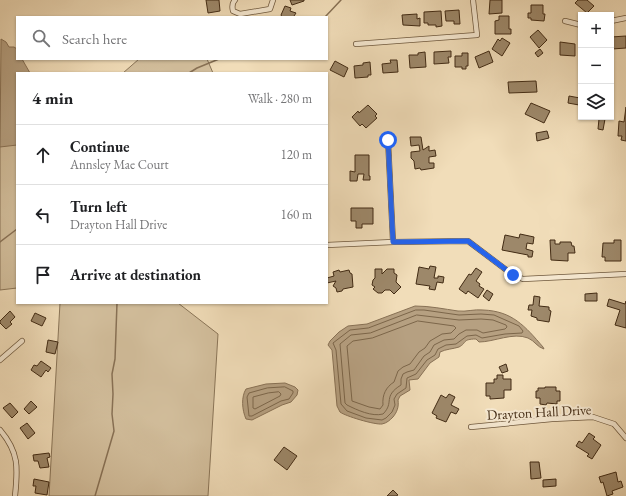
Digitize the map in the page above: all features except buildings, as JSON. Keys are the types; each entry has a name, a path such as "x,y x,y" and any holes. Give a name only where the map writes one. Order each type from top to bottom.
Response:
{"street":[{"path":"235,0 232,7 234,11 240,14 270,9 273,0"},
{"path":"356,44 476,35 472,0"},
{"path":"614,20 626,18"},
{"path":"565,21 578,24"},
{"path":"388,140 393,242"},
{"path":"328,245 468,241 513,275 523,279 626,274"},
{"path":"0,360 22,342"},
{"name":"Drayton Hall Drive","path":"471,427 552,419 593,417 614,424 626,438"},
{"path":"0,430 6,437 13,451 18,469 15,496"}],"shaded area":[{"path":"138,60 207,60 213,72 124,72"},
{"path":"0,98 16,112 16,288 0,290"},
{"path":"60,304 179,304 218,334 208,496 49,496"}],"water":[{"path":"1,39 6,42 9,47 16,48 16,60 23,60 29,72 16,72 16,145 0,147"},
{"path":"415,306 461,311 483,310 502,313 524,326 544,349 530,339 522,336 479,342 476,339 467,340 459,347 440,352 439,357 430,363 418,379 409,380 410,390 400,396 397,411 387,422 382,424 373,423 354,418 340,412 337,406 332,350 328,345 330,341 348,326 367,324"},
{"path":"285,383 295,387 298,390 297,395 291,402 252,420 246,419 243,396 246,389 266,384"}],"waterway":[{"path":"326,16 341,0"},
{"path":"191,72 217,60"},
{"path":"0,242 16,230"},
{"path":"95,496 114,431 112,414 112,374 115,359 117,304"}],"route":[{"path":"388,140 393,242 468,241 513,275"}]}
